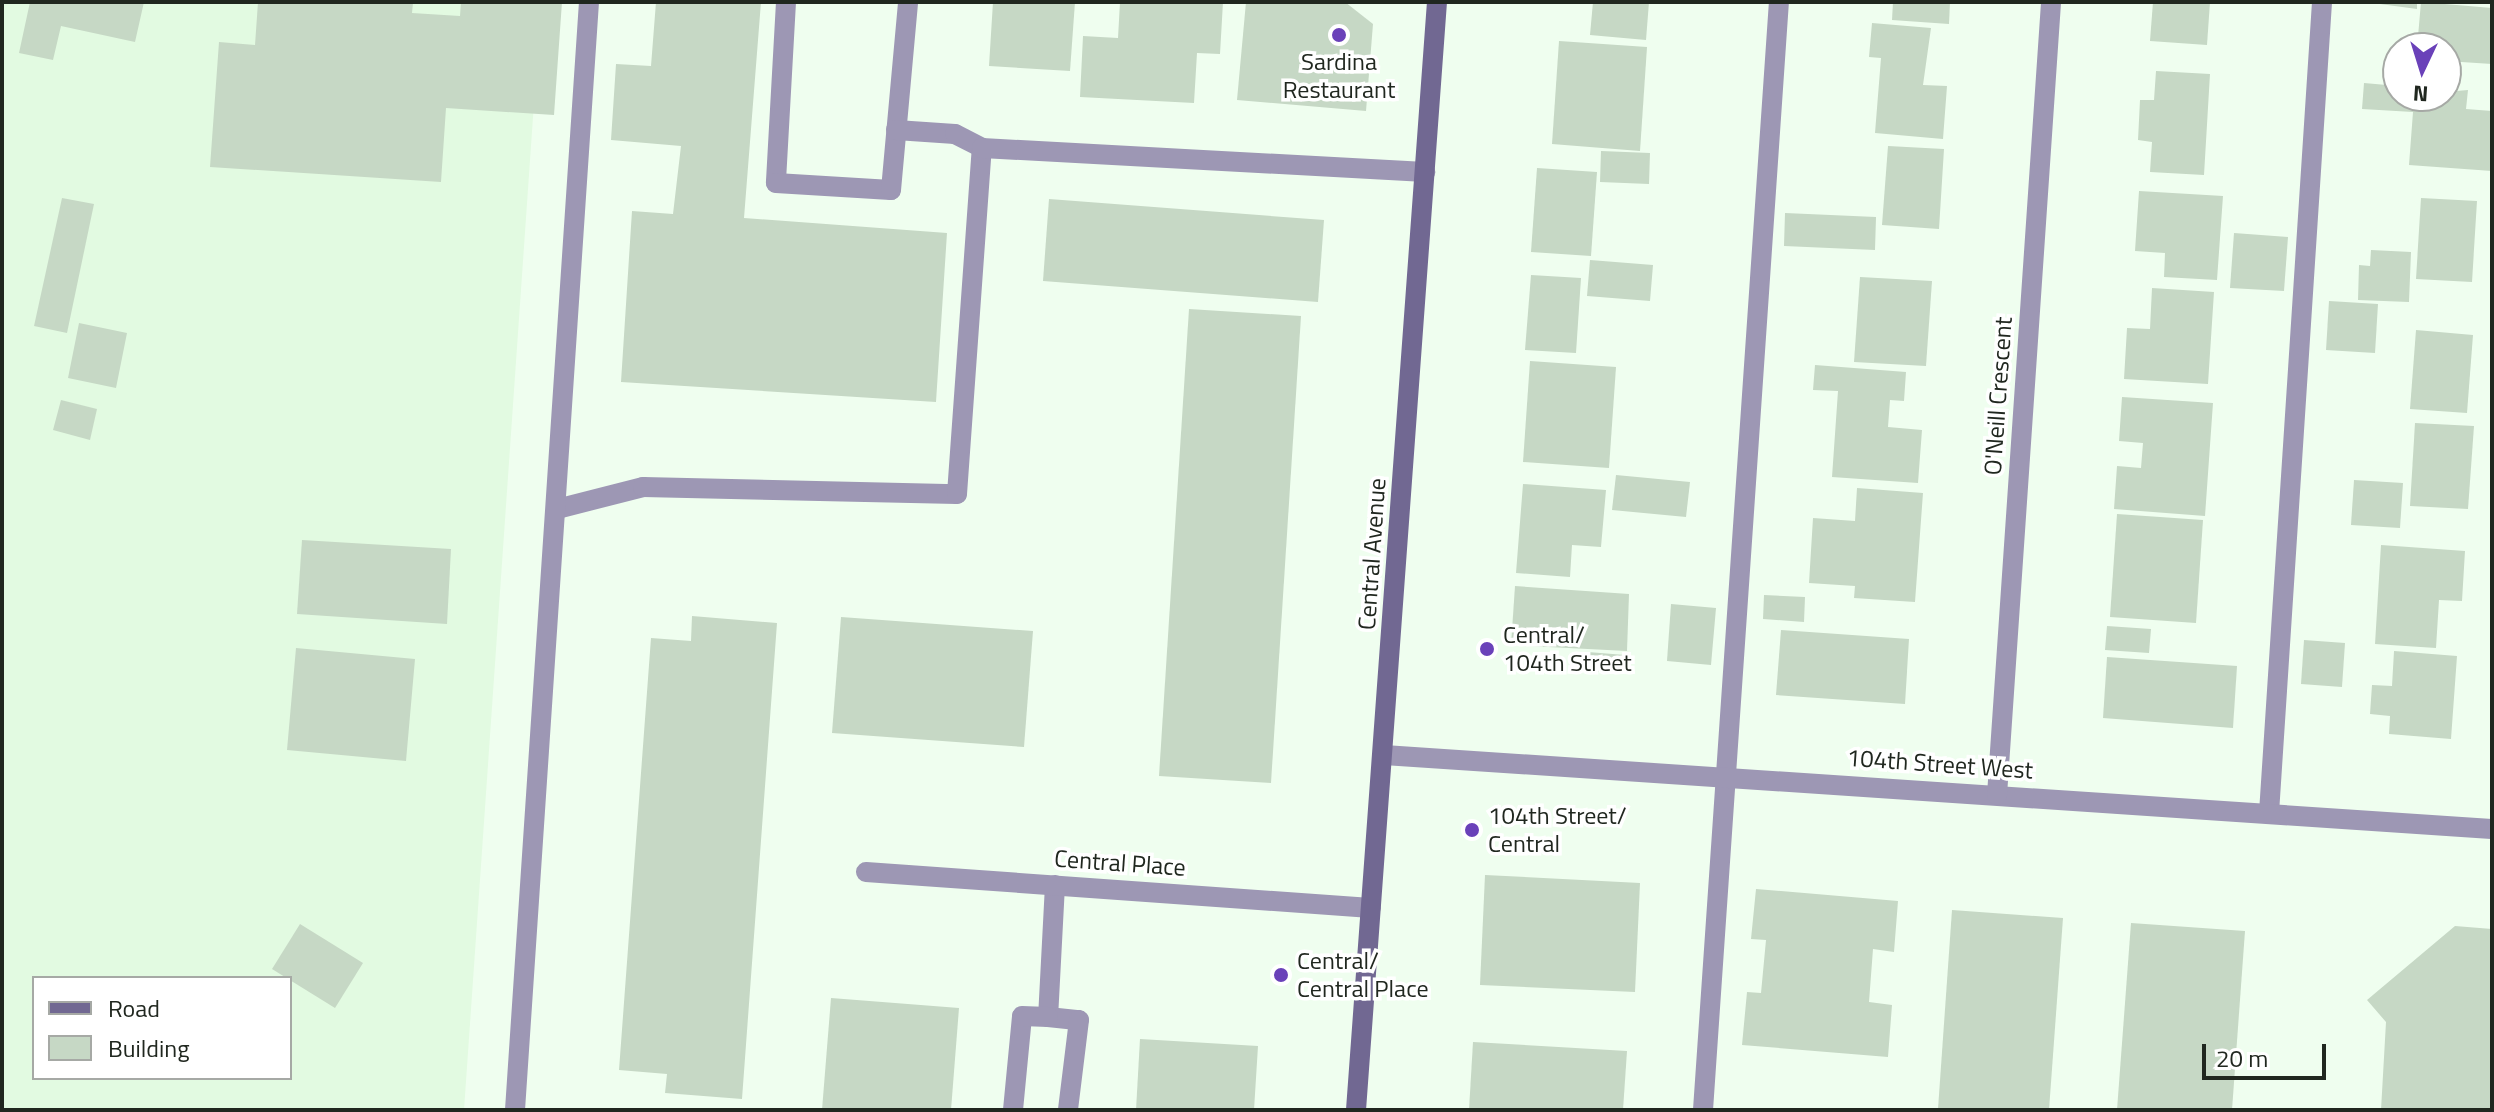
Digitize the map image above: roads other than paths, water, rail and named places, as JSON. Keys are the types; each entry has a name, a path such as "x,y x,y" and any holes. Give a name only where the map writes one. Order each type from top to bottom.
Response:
{"main road":[{"name":"Central Avenue","path":"1356,1110 1437,2"}],"street":[{"path":"515,1110 589,2"},
{"path":"786,2 776,183 891,190 908,2"},
{"path":"1703,1110 1779,2"},
{"name":"O'Neill Crescent","path":"1997,795 2051,2"},
{"path":"2269,813 2322,2"},
{"path":"896,130 955,134 982,148 1425,172"},
{"path":"557,509 643,487 957,494 982,148"},
{"name":"104th Street West","path":"1384,755 2492,829"},
{"name":"Central Place","path":"866,872 1371,908"},
{"path":"1048,1017 1055,885"},
{"path":"1013,1110 1022,1016 1079,1020 1068,1110"}],"place":[{"name":"Sardina Restaurant","path":"1339,35"},
{"name":"Central/ 104th Street","path":"1487,649"},
{"name":"104th Street/ Central","path":"1472,830"},
{"name":"Central/ Central Place","path":"1281,975"}]}
